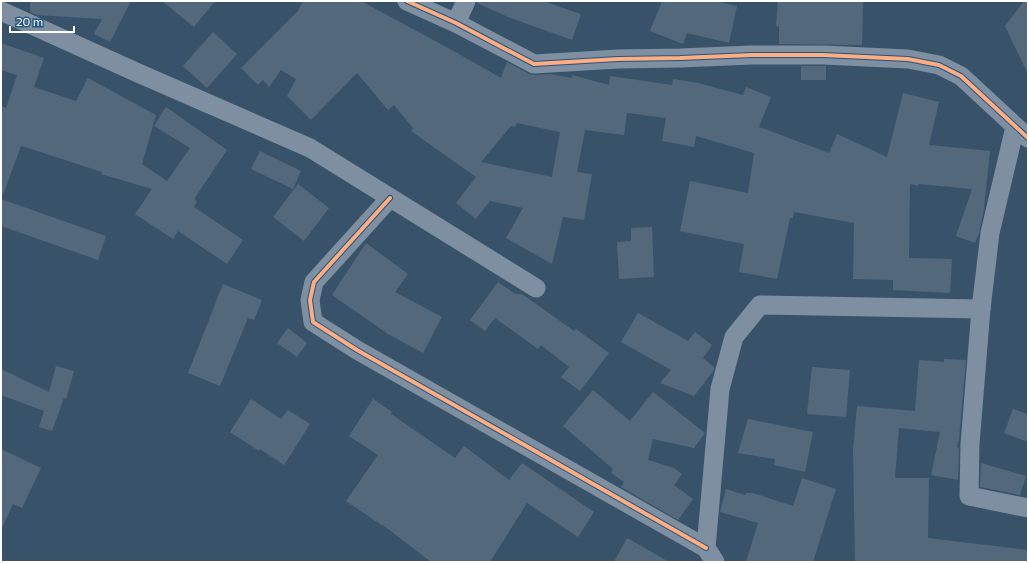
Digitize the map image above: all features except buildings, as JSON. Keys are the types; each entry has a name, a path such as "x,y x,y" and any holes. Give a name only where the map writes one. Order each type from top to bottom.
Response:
{"street":[{"path":"406,1 456,23 534,64 618,59 752,55 823,55 908,59 939,65 962,76 1022,132 990,233 981,308 970,444 969,496 1028,508"},
{"path":"456,23 466,1"},
{"path":"1,11 310,148 536,288"},
{"path":"390,198 314,282 310,300 313,322 357,350 711,555 720,389 734,337 760,305 981,308"}],"cycle path":[{"path":"407,1 456,23 534,64 618,59 752,55 823,55 908,59 939,65 961,76 1028,138"},
{"path":"390,198 314,282 310,300 313,322 357,350 706,548"}]}
